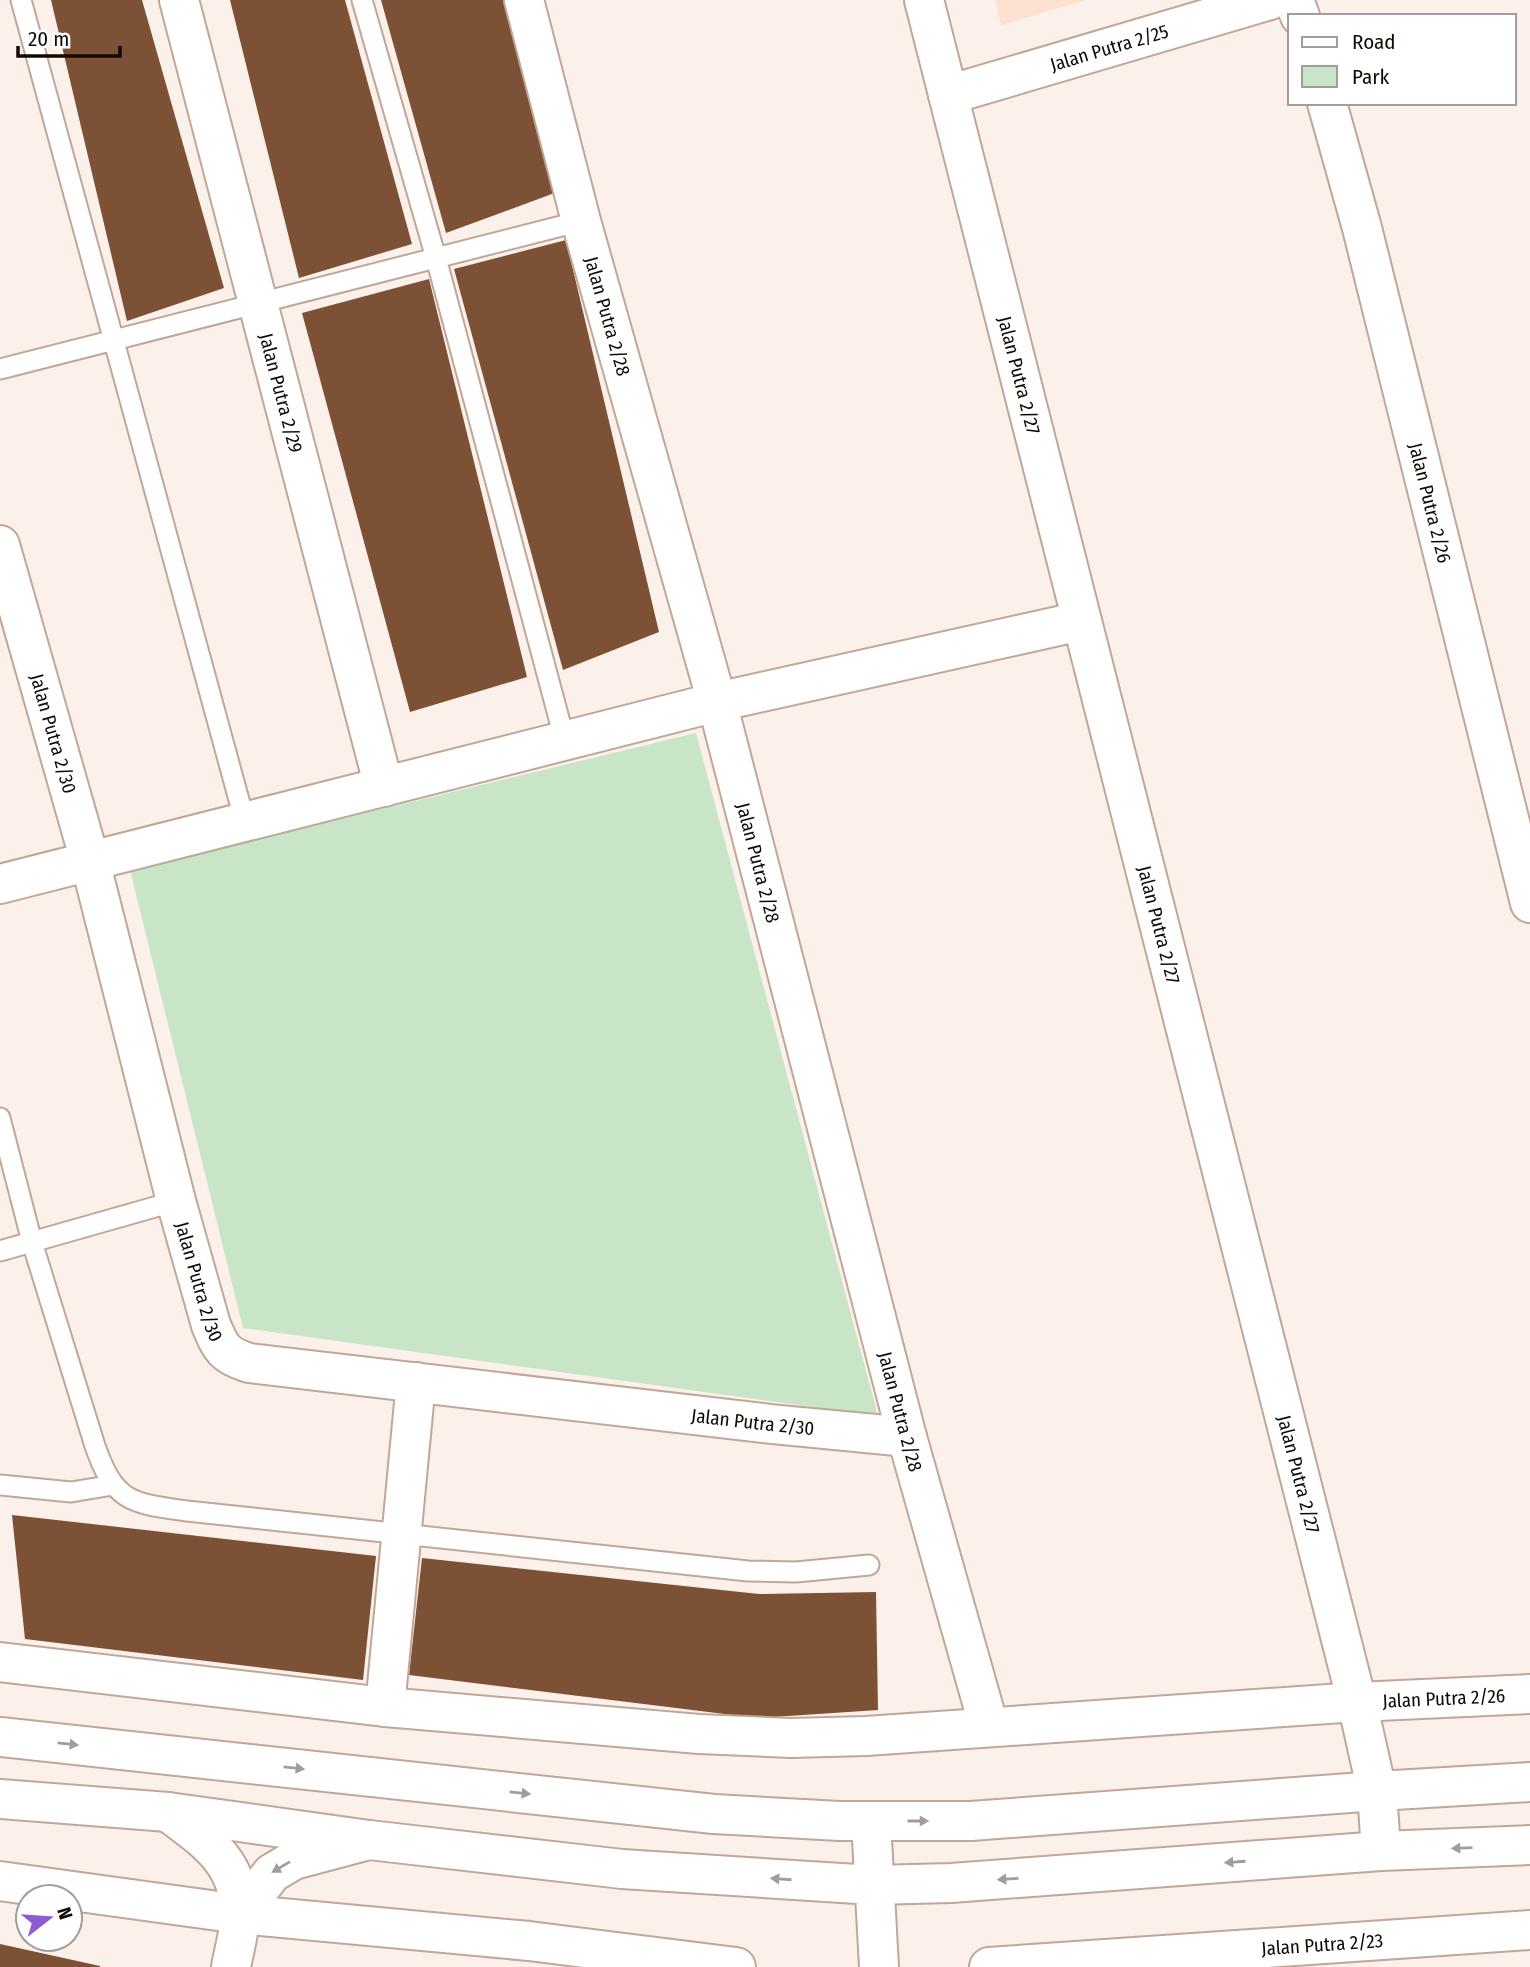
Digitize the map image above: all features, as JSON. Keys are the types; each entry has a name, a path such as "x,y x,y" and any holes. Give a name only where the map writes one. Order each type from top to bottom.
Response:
{"street":[{"name":"Jalan Putra 2/29","path":"179,0 384,787"},
{"name":"Jalan Putra 2/28","path":"524,0 581,221 717,702 906,1437 989,1727"},
{"name":"Jalan Putra 2/27","path":"924,0 1357,1702 1377,1791 1381,1851"},
{"name":"Jalan Putra 2/25","path":"948,95 1270,0"},
{"name":"Jalan Putra 2/26","path":"1328,105 1365,242 1530,903"},
{"name":"Jalan Putra 2/30","path":"0,545 90,861 176,1201 212,1325 219,1344 229,1356 249,1363 771,1424 906,1437"},
{"path":"0,884 717,702 1081,621"},
{"path":"385,1707 416,1382"},
{"name":"Jalan Putra 2/26","path":"0,1662 385,1707 699,1734 791,1738 866,1736 1357,1702 1530,1693"},
{"path":"0,1737 714,1814 840,1822 971,1821 1530,1782"},
{"path":"0,1799 168,1812 369,1840 622,1869 873,1885 951,1883 1381,1851 1530,1845"},
{"path":"168,1812 208,1841 225,1861 236,1885 240,1914 232,1967"},
{"path":"871,1821 879,1967"},
{"path":"240,1914 272,1873 294,1860 369,1840"},
{"path":"0,1881 240,1914 528,1941 736,1967"},
{"name":"Jalan Putra 2/23","path":"989,1967 1530,1930"}],"lane":[{"path":"21,0 245,822"},
{"path":"362,0 436,258 565,741"},
{"path":"0,369 581,221"},
{"path":"0,1118 32,1242 95,1446 103,1469 113,1485 127,1498 146,1505 748,1571 796,1572 869,1565"},
{"path":"0,1251 176,1201"},
{"path":"0,1485 71,1492 113,1485"}],"shaded area":[{"path":"995,0 1086,0 1001,25"}],"green space":[{"path":"696,733 878,1416 243,1328 130,870"}],"building":[{"path":"51,0 142,0 224,288 127,321"},
{"path":"230,0 345,0 412,244 299,278"},
{"path":"381,0 505,0 560,191 446,233"},
{"path":"566,240 659,632 563,670 454,269"},
{"path":"429,279 527,677 410,712 302,313"},
{"path":"12,1515 376,1556 363,1680 25,1639"},
{"path":"422,1558 759,1594 876,1592 878,1710 757,1718 409,1675"},
{"path":"0,1944 14,1947 14,1953 41,1953 100,1966 100,1967 0,1967"}]}
